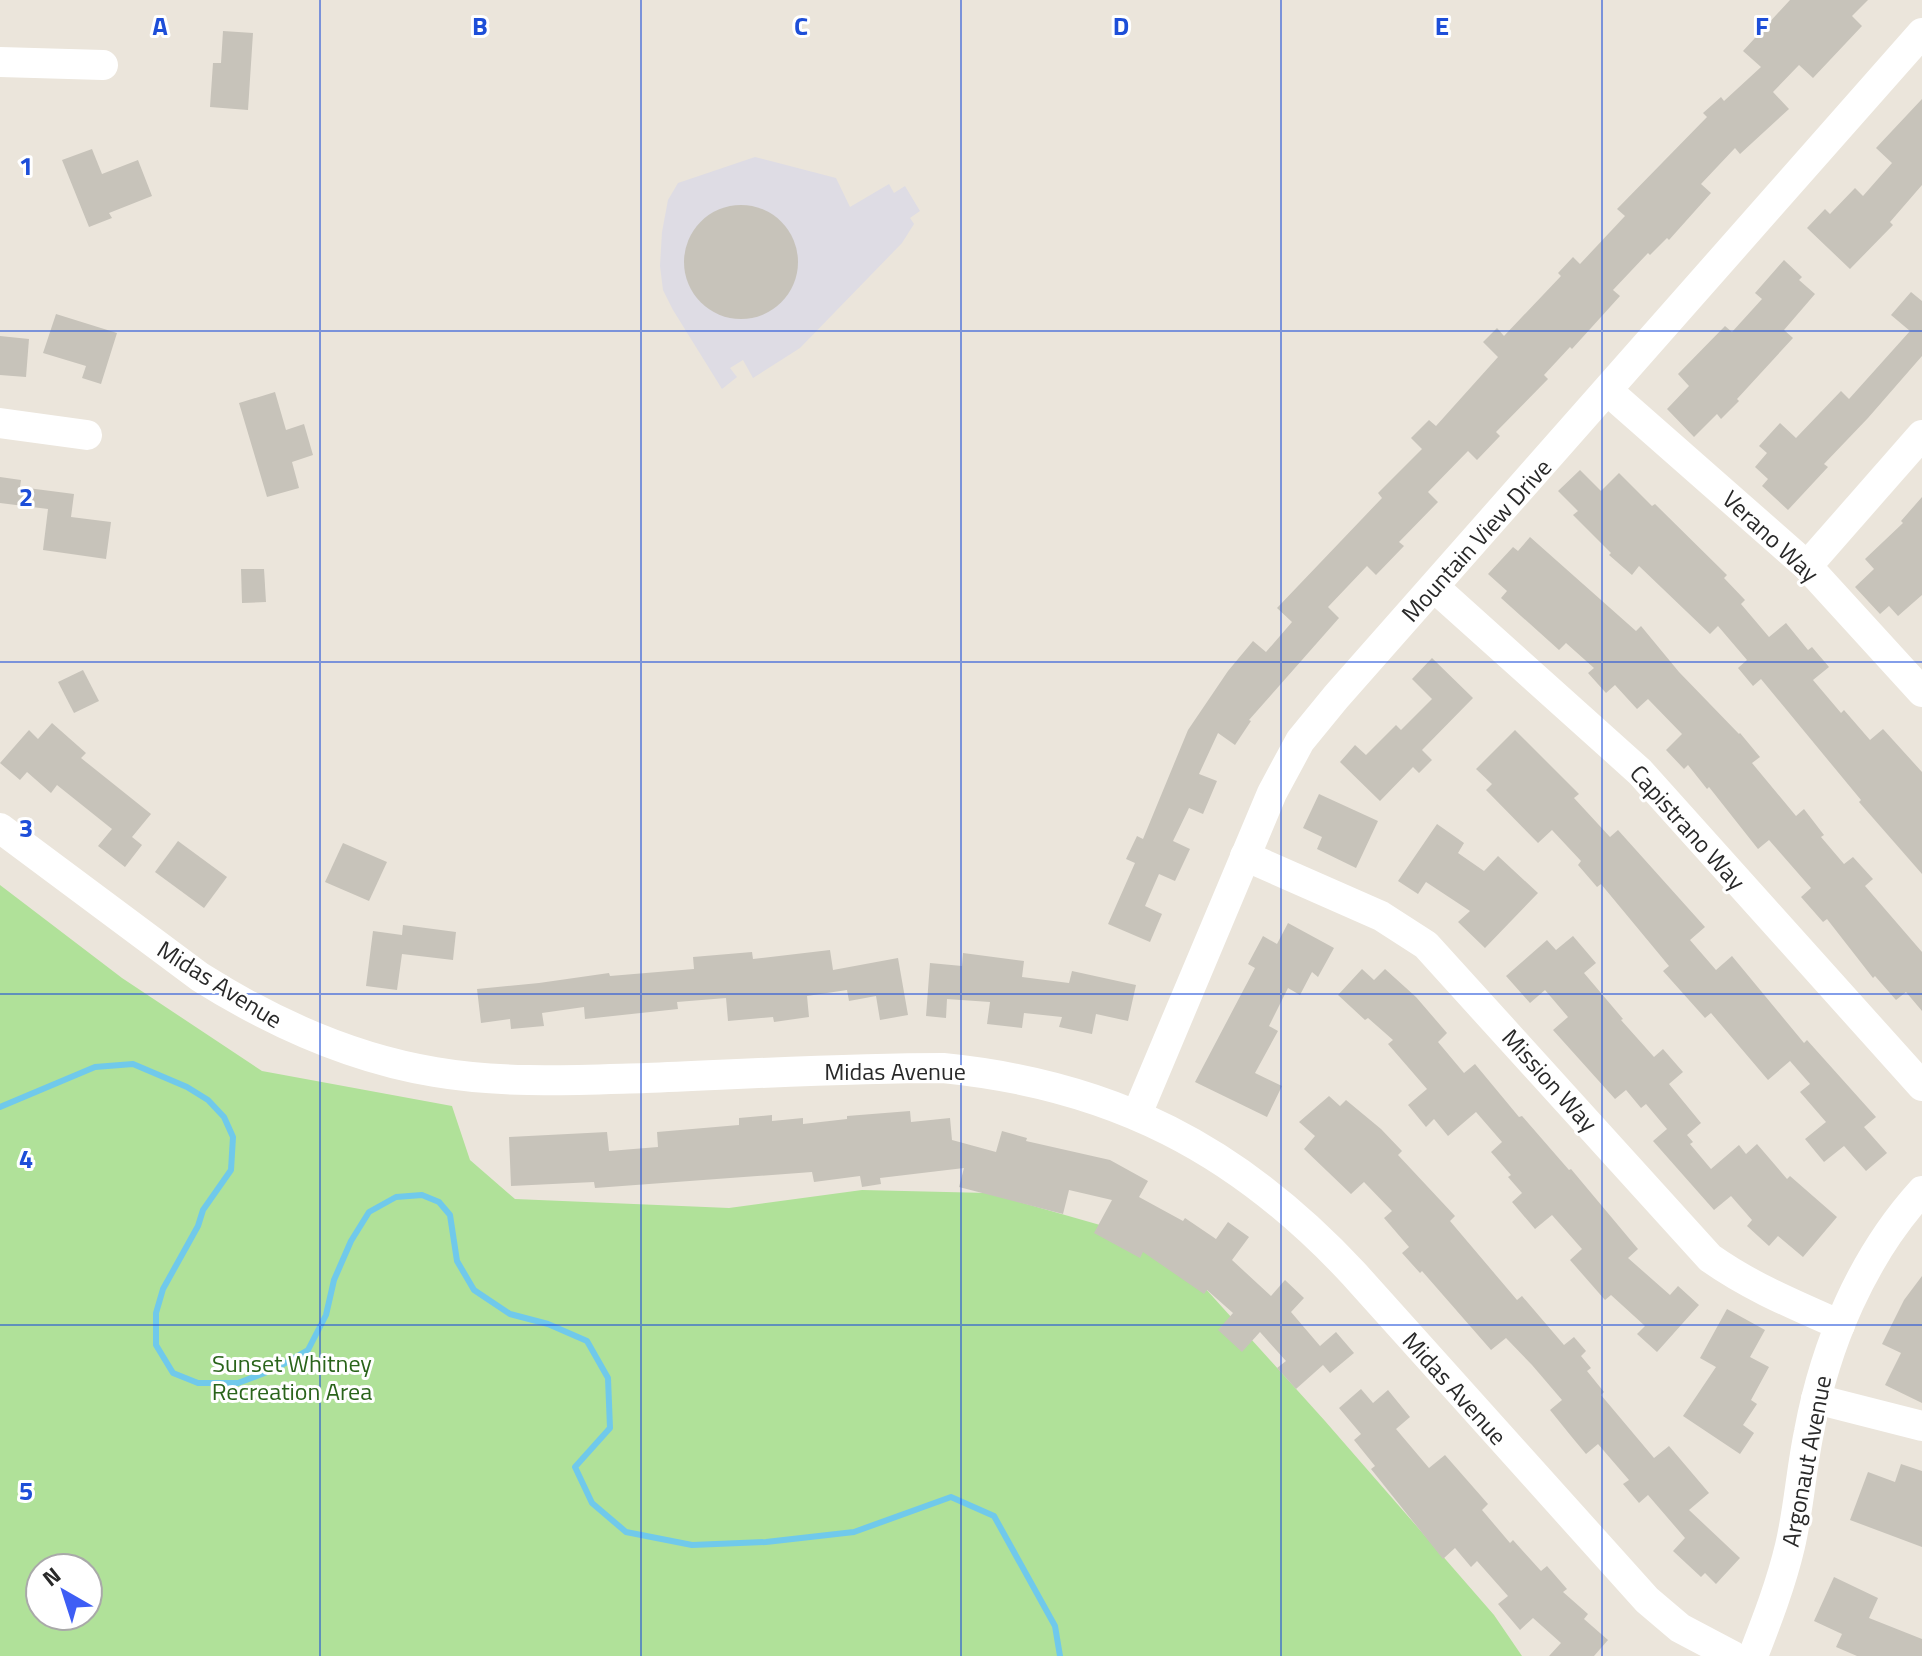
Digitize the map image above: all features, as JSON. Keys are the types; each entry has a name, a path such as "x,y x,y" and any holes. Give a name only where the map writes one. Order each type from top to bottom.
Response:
{"street":[{"name":"Mountain View Drive","path":"1137,1114 1272,793 1300,741 1922,33"},
{"path":"0,62 103,65"},
{"name":"Verano Way","path":"1608,391 1807,566 1922,692"},
{"path":"0,423 87,435"},
{"path":"1807,566 1922,435"},
{"name":"Capistrano Way","path":"1434,587 1640,772 1922,1086"},
{"name":"Midas Avenue","path":"0,828 200,977 234,998 322,1041 395,1063 469,1077 538,1081 943,1068 1042,1084 1137,1114 1224,1161 1307,1225 1647,1600 1680,1628 1733,1656"},
{"name":"Mission Way","path":"1245,856 1381,916 1426,945 1445,962 1710,1258 1769,1294 1840,1325"},
{"name":"Argonaut Avenue","path":"1753,1656 1790,1546 1816,1399 1840,1325 1867,1268 1922,1191"},
{"path":"1816,1399 1922,1426"}],"shaded area":[{"path":"755,157 836,178 850,207 889,184 894,193 905,186 920,211 910,218 914,224 902,243 800,348 753,378 743,360 730,368 737,377 722,389 663,290 660,266 662,232 668,200 678,183"}],"green space":[{"name":"Sunset Whitney Recreation Area","path":"0,885 122,978 262,1071 452,1106 470,1160 515,1199 729,1208 862,1190 988,1193 1100,1225 1204,1287 1494,1615 1522,1656 0,1656"}],"building":[{"path":"1790,0 1868,0 1852,16 1862,26 1813,78 1799,65 1773,92 1789,109 1740,154 1735,148 1701,184 1711,193 1669,240 1667,238 1650,255 1648,253 1613,290 1620,296 1544,375 1548,379 1496,432 1500,436 1477,460 1468,451 1428,492 1438,502 1399,542 1404,546 1376,575 1367,566 1328,607 1339,618 1249,720 1235,745 1218,733 1199,774 1217,781 1203,814 1189,808 1173,841 1190,849 1175,881 1159,874 1145,906 1162,914 1150,942 1108,924 1135,863 1126,859 1137,836 1143,839 1188,730 1228,671 1253,641 1266,652 1292,622 1277,608 1382,498 1378,493 1422,449 1411,438 1429,420 1436,426 1498,357 1483,342 1497,328 1504,336 1561,276 1558,273 1573,257 1580,264 1625,216 1617,209 1707,117 1703,113 1721,97 1724,101 1761,67 1743,51"},
{"path":"223,31 253,33 248,110 210,107 213,63 221,63"},
{"path":"1922,99 1922,185 1890,222 1893,225 1850,269 1807,228 1825,209 1830,214 1855,188 1863,196 1892,163 1876,148"},
{"path":"92,149 102,174 138,160 152,196 109,213 112,218 89,227 62,160"},
{"path":"741,205 763,210 781,222 793,240 798,262 793,284 781,302 763,314 741,319 719,314 701,302 689,284 684,262 689,240 701,222 719,210"},
{"path":"1784,260 1815,294 1784,330 1793,338 1721,419 1717,414 1694,437 1667,409 1689,386 1678,374 1725,326 1732,332 1762,299 1755,293"},
{"path":"1911,292 1922,301 1922,356 1824,464 1828,467 1788,510 1762,486 1768,479 1755,467 1767,453 1759,446 1780,423 1796,438 1841,391 1849,399 1910,331 1891,315"},
{"path":"56,314 117,333 101,384 82,378 86,366 43,353"},
{"path":"0,336 29,339 26,377 0,375"},
{"path":"275,392 286,430 304,424 313,455 292,462 299,488 267,497 239,403"},
{"path":"1580,470 1601,491 1619,473 1652,506 1655,504 1727,575 1724,578 1745,600 1741,604 1769,637 1786,623 1808,650 1812,647 1829,667 1813,680 1841,713 1844,710 1870,740 1883,729 1922,772 1922,874 1859,802 1861,800 1761,679 1753,686 1738,668 1747,660 1718,626 1710,634 1639,566 1632,575 1573,515 1578,511 1558,491"},
{"path":"0,477 21,480 20,487 74,494 71,517 111,522 106,559 43,550 48,509 0,503"},
{"path":"1922,497 1922,595 1898,616 1889,606 1880,614 1855,587 1874,569 1865,559 1903,523 1901,521"},
{"path":"1530,537 1636,631 1641,626 1679,672 1760,757 1752,763 1796,816 1804,809 1824,835 1821,837 1844,864 1853,857 1873,879 1865,886 1922,952 1922,1011 1906,992 1896,1000 1875,976 1873,978 1827,919 1823,922 1801,897 1811,888 1769,840 1758,849 1709,787 1707,789 1688,765 1684,769 1666,750 1682,734 1648,699 1637,709 1615,685 1606,693 1588,673 1594,668 1566,643 1559,650 1501,598 1507,591 1488,574 1513,547 1518,551"},
{"path":"241,569 264,569 266,602 242,603"},
{"path":"1432,658 1473,698 1422,750 1432,760 1419,773 1413,767 1380,801 1340,762 1355,745 1366,755 1396,725 1401,730 1432,699 1412,679"},
{"path":"83,670 99,701 74,713 58,682"},
{"path":"52,723 86,753 81,758 151,814 132,837 142,845 125,867 98,846 112,829 57,785 51,793 27,772 20,780 0,763 29,730 38,739"},
{"path":"1515,730 1579,794 1574,798 1610,837 1618,830 1705,927 1690,940 1716,970 1732,956 1804,1043 1807,1040 1876,1117 1864,1127 1887,1153 1866,1171 1844,1146 1824,1162 1805,1139 1826,1122 1800,1092 1810,1084 1790,1061 1768,1080 1711,1013 1705,1018 1663,971 1669,966 1601,884 1597,887 1578,865 1581,861 1552,830 1538,843 1486,790 1492,784 1476,769"},
{"path":"1319,794 1378,821 1356,868 1317,849 1322,837 1303,828"},
{"path":"1437,824 1464,843 1458,853 1484,871 1498,856 1538,893 1485,948 1458,922 1470,911 1426,882 1418,894 1398,881"},
{"path":"178,841 227,877 204,908 155,872"},
{"path":"343,843 387,862 369,901 325,882"},
{"path":"1288,923 1334,948 1318,977 1312,972 1300,995 1288,988 1269,1026 1278,1031 1255,1073 1282,1086 1267,1117 1195,1082 1255,968 1248,964 1263,936 1277,944"},
{"path":"403,925 456,932 453,960 402,954 397,990 366,986 373,931 402,935"},
{"path":"1573,936 1596,963 1584,973 1621,1020 1654,1057 1663,1049 1683,1072 1669,1084 1701,1123 1687,1135 1693,1142 1690,1144 1711,1169 1739,1145 1746,1154 1757,1144 1787,1179 1790,1176 1837,1217 1803,1257 1778,1236 1769,1246 1747,1226 1752,1220 1731,1196 1714,1210 1653,1141 1667,1129 1646,1104 1641,1108 1626,1090 1615,1099 1553,1030 1568,1017 1545,990 1530,1003 1506,976 1547,940 1556,950"},
{"path":"830,950 833,970 898,958 908,1015 880,1020 876,996 849,1001 847,990 807,996 809,1017 774,1022 773,1017 728,1021 726,998 677,1002 678,1009 585,1019 584,1007 542,1013 544,1026 511,1029 510,1019 481,1023 477,989 609,973 610,976 694,969 693,957 752,952 753,959"},
{"path":"963,953 1024,961 1022,977 1069,983 1072,971 1136,985 1128,1021 1096,1014 1092,1034 1059,1027 1062,1017 1024,1013 1022,1028 987,1024 990,1002 947,999 946,1018 926,1016 930,963 962,966"},
{"path":"1362,969 1374,980 1385,969 1416,997 1447,1033 1438,1042 1464,1073 1475,1064 1519,1117 1522,1116 1571,1169 1638,1249 1628,1258 1670,1295 1678,1286 1699,1305 1657,1352 1637,1334 1645,1326 1611,1295 1605,1300 1570,1260 1582,1249 1552,1215 1535,1229 1512,1202 1522,1193 1491,1152 1502,1142 1476,1112 1448,1136 1434,1119 1426,1127 1408,1105 1427,1089 1388,1044 1393,1040 1338,995"},
{"path":"1329,1096 1340,1106 1346,1100 1402,1151 1398,1155 1455,1216 1450,1221 1517,1300 1522,1296 1564,1345 1574,1337 1586,1351 1581,1356 1591,1368 1587,1371 1604,1392 1601,1395 1654,1458 1669,1446 1709,1493 1689,1510 1740,1558 1716,1584 1705,1573 1701,1577 1673,1551 1685,1538 1648,1495 1639,1503 1623,1484 1629,1480 1598,1444 1586,1454 1550,1410 1562,1400 1532,1365 1506,1338 1491,1350 1422,1271 1420,1273 1402,1253 1409,1247 1384,1218 1392,1211 1364,1182 1351,1194 1304,1149 1315,1136 1299,1122"},
{"path":"910,1111 911,1122 950,1118 952,1140 996,1152 1002,1131 1027,1138 1026,1141 1110,1160 1148,1181 1139,1197 1183,1221 1185,1218 1216,1239 1228,1222 1249,1237 1232,1260 1271,1296 1285,1280 1304,1298 1291,1312 1320,1346 1336,1332 1354,1353 1330,1373 1323,1365 1296,1389 1277,1368 1286,1361 1260,1332 1242,1352 1218,1330 1233,1313 1207,1290 1204,1294 1143,1252 1140,1258 1094,1233 1112,1200 1069,1190 1063,1214 959,1187 964,1168 880,1178 881,1184 862,1187 860,1176 814,1182 812,1172 595,1188 594,1182 511,1186 509,1137 607,1132 609,1151 658,1147 657,1132 739,1125 739,1118 772,1115 772,1121 803,1118 803,1124 847,1119 847,1116"},
{"path":"1922,1276 1922,1403 1885,1385 1901,1353 1882,1344 1904,1300"},
{"path":"1727,1309 1765,1330 1750,1357 1769,1367 1751,1400 1757,1404 1743,1425 1754,1433 1740,1454 1683,1416 1716,1367 1700,1358"},
{"path":"1361,1389 1373,1403 1388,1390 1410,1417 1396,1429 1429,1468 1445,1455 1488,1504 1482,1510 1510,1543 1513,1540 1541,1571 1547,1566 1567,1589 1563,1592 1588,1614 1584,1619 1608,1640 1594,1656 1549,1656 1561,1643 1533,1618 1520,1630 1498,1604 1508,1596 1477,1561 1471,1567 1455,1548 1443,1559 1371,1469 1375,1466 1354,1440 1361,1434 1339,1408"},
{"path":"1901,1464 1922,1471 1922,1547 1850,1520 1868,1472 1895,1482"},
{"path":"1834,1577 1878,1598 1869,1618 1922,1639 1922,1656 1857,1656 1836,1647 1842,1634 1814,1621"}],"waterway":[{"path":"0,1107 95,1067 133,1064 187,1087 208,1100 224,1117 233,1137 231,1170 203,1210 198,1226 163,1289 156,1313 156,1345 173,1373 198,1383 238,1383 275,1369 308,1350 326,1315 334,1280 351,1241 369,1212 396,1197 422,1195 439,1202 450,1215 457,1261 474,1290 510,1314 548,1324 587,1341 608,1378 610,1428 575,1467 592,1503 626,1532 692,1545 766,1542 854,1532 951,1497 994,1516 1055,1626 1060,1656"}]}
